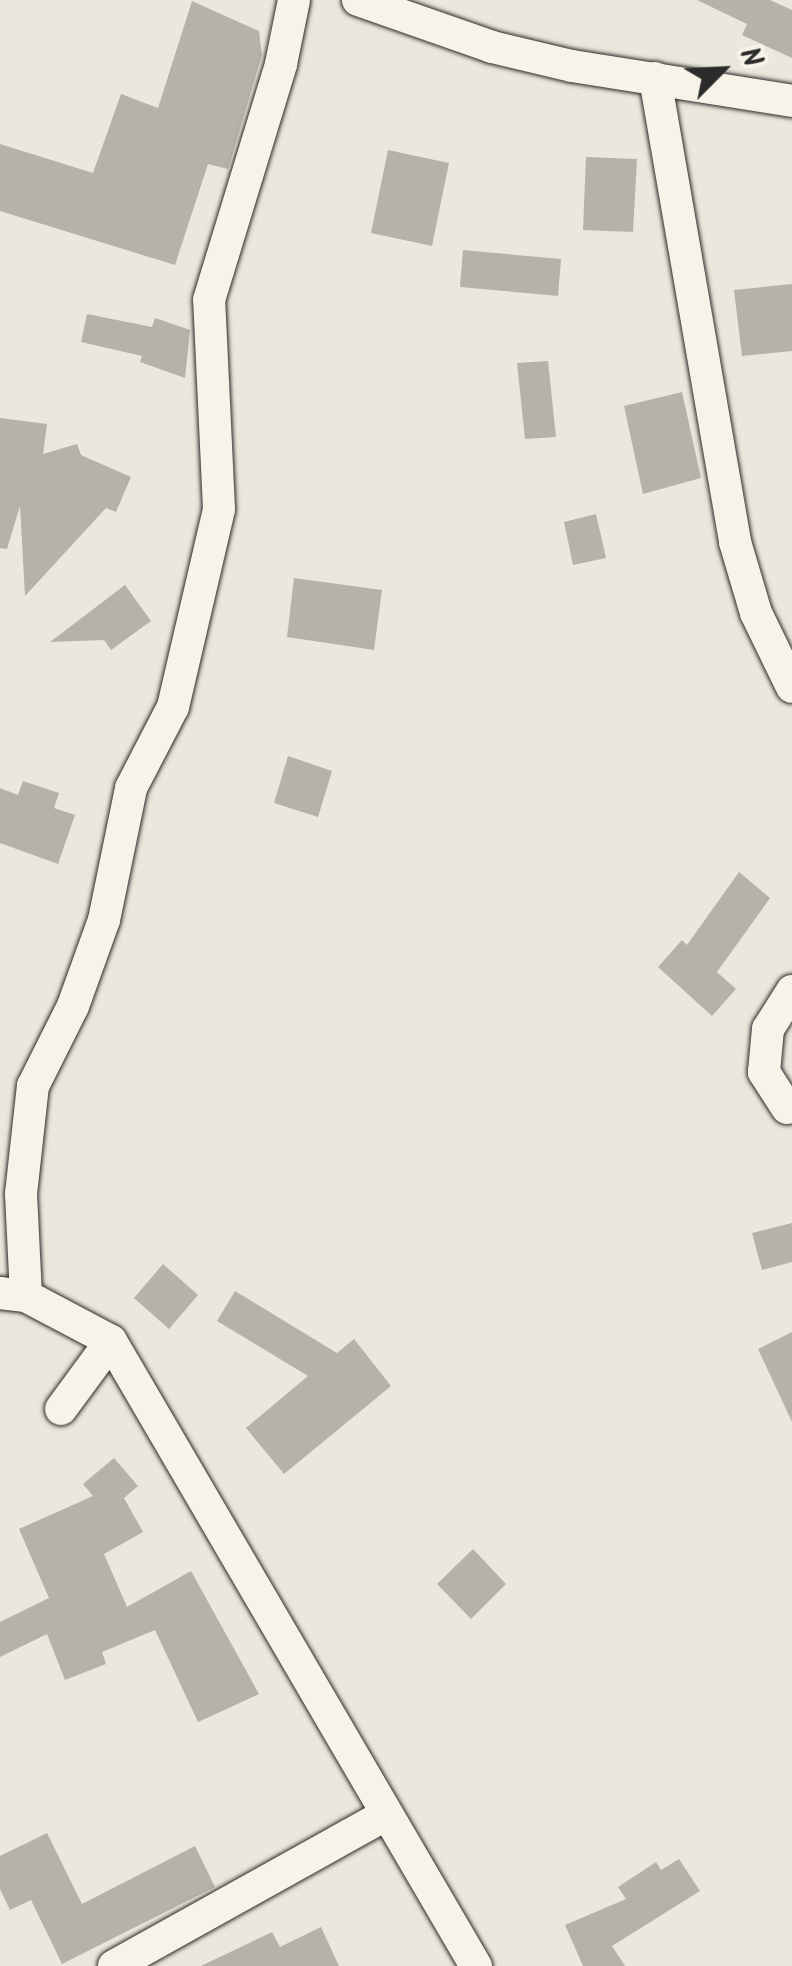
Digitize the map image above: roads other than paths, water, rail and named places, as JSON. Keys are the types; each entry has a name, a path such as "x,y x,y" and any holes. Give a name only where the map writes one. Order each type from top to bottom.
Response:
{"street":[{"path":"294,0 281,64 210,300 219,509 173,707 131,788 104,920 73,1006 33,1086 13,1295 111,1340 476,1966"},
{"path":"358,0 492,47 792,101"},
{"path":"655,78 734,542 756,613 792,688"},
{"path":"787,1108 764,1072 768,1029 792,991"},
{"path":"61,1409 111,1340"},
{"path":"114,1966 388,1814"}]}
